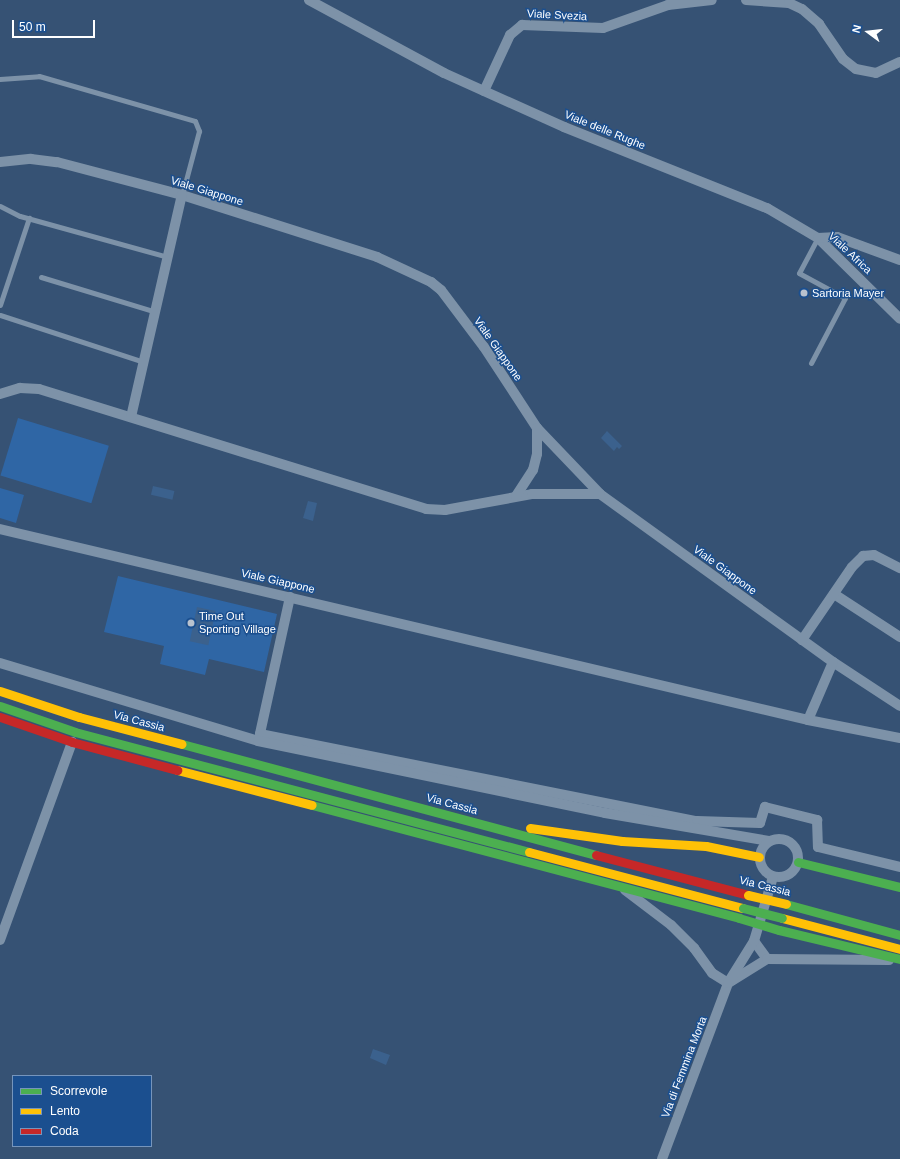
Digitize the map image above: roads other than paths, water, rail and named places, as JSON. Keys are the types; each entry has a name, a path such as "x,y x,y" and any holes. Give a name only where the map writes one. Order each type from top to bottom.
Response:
{"main road":[{"name":"Via Cassia","path":"0,691 79,717 900,935"},
{"path":"0,706 75,732 900,949"},
{"path":"0,717 72,742 779,930 900,960"},
{"path":"486,826 500,822 622,841 706,846 759,857"},
{"path":"798,858 900,887"}],"street":[{"name":"Viale delle Rughe","path":"309,0 444,73 564,127 767,208 818,238"},
{"name":"Viale Svezia","path":"484,90 510,35 522,25 603,28 668,5 712,0"},
{"path":"746,0 789,3 802,8 819,24 843,59 856,69 876,73 900,62"},
{"name":"Viale Giappone","path":"0,162 27,159 57,162 182,195 377,257 431,282 442,290 484,347 537,428 600,494 833,662 900,706"},
{"path":"132,417 182,195"},
{"path":"818,238 837,236 900,260"},
{"name":"Viale Africa","path":"818,238 900,319"},
{"path":"0,394 20,388 39,389 426,509 451,509 516,496 548,493 600,494"},
{"path":"516,496 533,470 537,454 537,428"},
{"name":"Viale Giappone","path":"0,530 808,720 900,738"},
{"path":"802,640 856,562 865,555 874,555 900,568"},
{"path":"834,594 900,637"},
{"path":"290,597 260,734 697,821 760,823 765,807 817,820 818,847 900,867"},
{"path":"808,720 833,662"},
{"path":"0,663 258,741 605,813 769,842"},
{"path":"0,940 72,742"},
{"path":"781,839 787,841 796,848 798,858 795,868 786,877 773,877 762,870 759,857 764,845 769,842 781,839"},
{"path":"798,858 900,880"},
{"name":"Via di Femmina Morta","path":"662,1159 728,983 754,941 773,877"},
{"path":"624,889 671,925 694,948 712,973 728,983 767,959 900,960"},
{"path":"754,941 767,959"}],"lane":[{"path":"0,79 39,76 195,121 199,131 182,195"},
{"path":"0,206 30,218 168,257"},
{"path":"0,305 30,218"},
{"path":"811,363 845,298 799,273 818,238"},
{"path":"41,277 156,312"},
{"path":"0,315 144,362"}],"place":[{"name":"Sartoria Mayer","path":"804,293"},
{"name":"Time Out Sporting Village","path":"191,623"}]}
